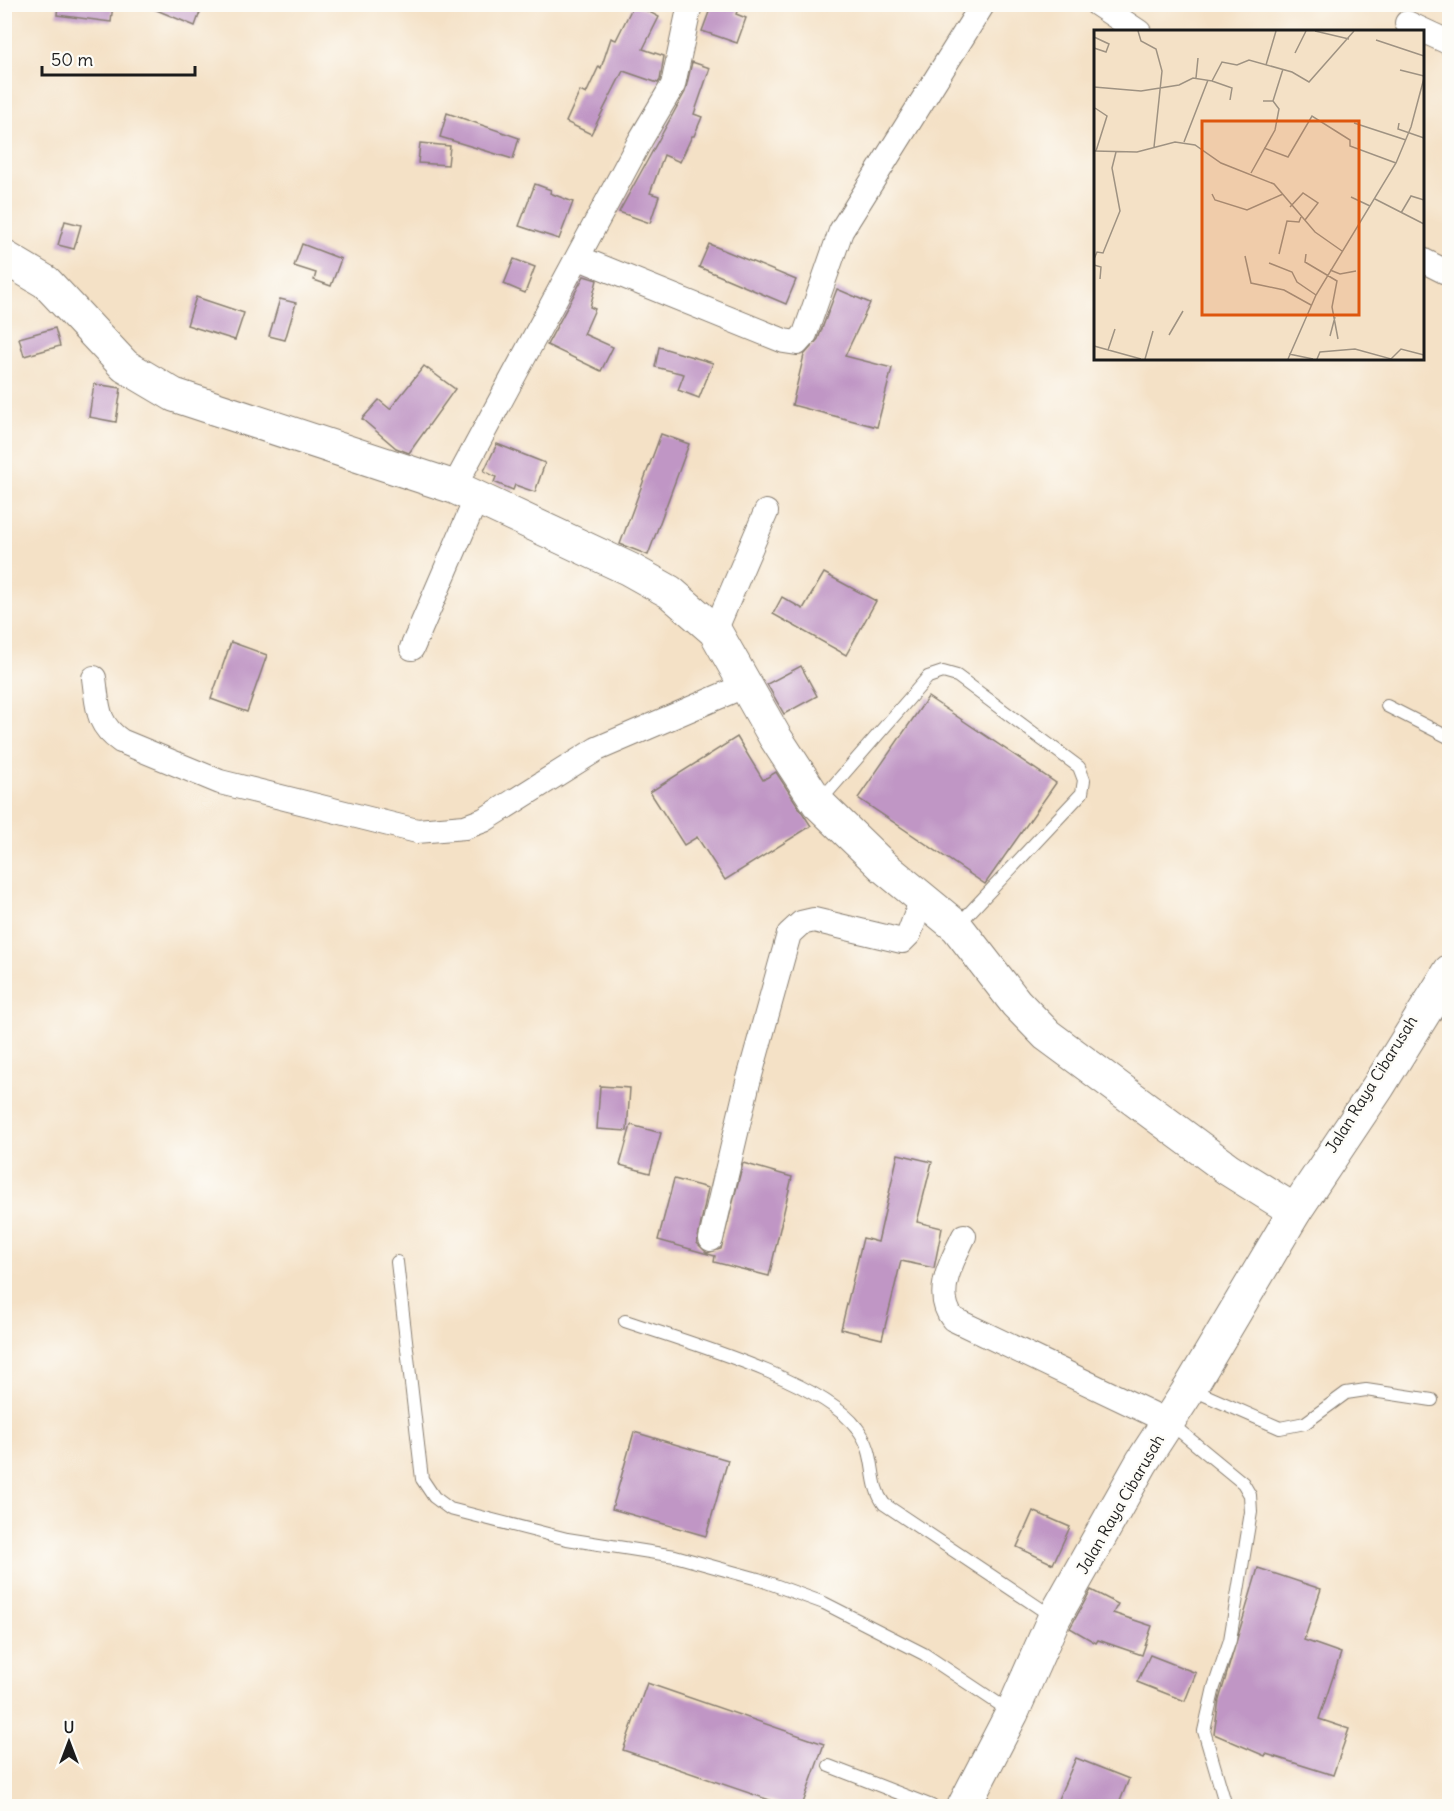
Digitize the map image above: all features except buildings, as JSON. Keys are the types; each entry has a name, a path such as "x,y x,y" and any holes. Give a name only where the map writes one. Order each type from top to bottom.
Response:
{"street":[{"path":"412,648 466,492 579,258 641,139 673,86 690,4"},
{"path":"579,258 784,341 797,342 805,334 841,231 983,4"},
{"path":"1096,4 1136,30"},
{"path":"1407,23 1422,30"},
{"path":"1424,31 1449,43"},
{"path":"4,256 46,282 65,299 109,352 148,382 215,410 466,492 655,582 715,631 797,774 818,803 852,838 957,927 1016,1003 1047,1035 1228,1169 1295,1211"},
{"path":"1424,261 1449,274"},
{"path":"715,631 766,512"},
{"path":"94,678 100,718 107,731 121,741 220,782 417,831 465,827 484,820 597,749 746,686"},
{"path":"711,1239 747,1086 789,934 801,923 814,920 902,941 909,934 922,899"},
{"name":"Jalan Raya Cibarusah","path":"1295,1211 1302,1194 1449,958"},
{"name":"Jalan Raya Cibarusah","path":"964,1806 1012,1713 1054,1618 1142,1462 1190,1388 1295,1211 1378,1088 1449,971"},
{"path":"964,1236 945,1286 946,1308 953,1319 1169,1422"}],"lane":[{"path":"818,803 928,677 939,672 957,676 1079,767 1084,780 1082,793 957,927"},
{"path":"1387,706 1449,738"},
{"path":"398,1262 422,1479 434,1497 450,1509 567,1539 675,1556 758,1579 824,1603 924,1654 1012,1713"},
{"path":"625,1321 773,1374 836,1406 867,1441 873,1458 876,1490 884,1504 1054,1618"},
{"path":"1190,1388 1280,1428 1305,1423 1346,1393 1366,1390 1432,1400"},
{"path":"1169,1422 1243,1483 1251,1495 1251,1512 1233,1629 1214,1687 1204,1731 1226,1806"},
{"path":"829,1766 932,1806"}]}
